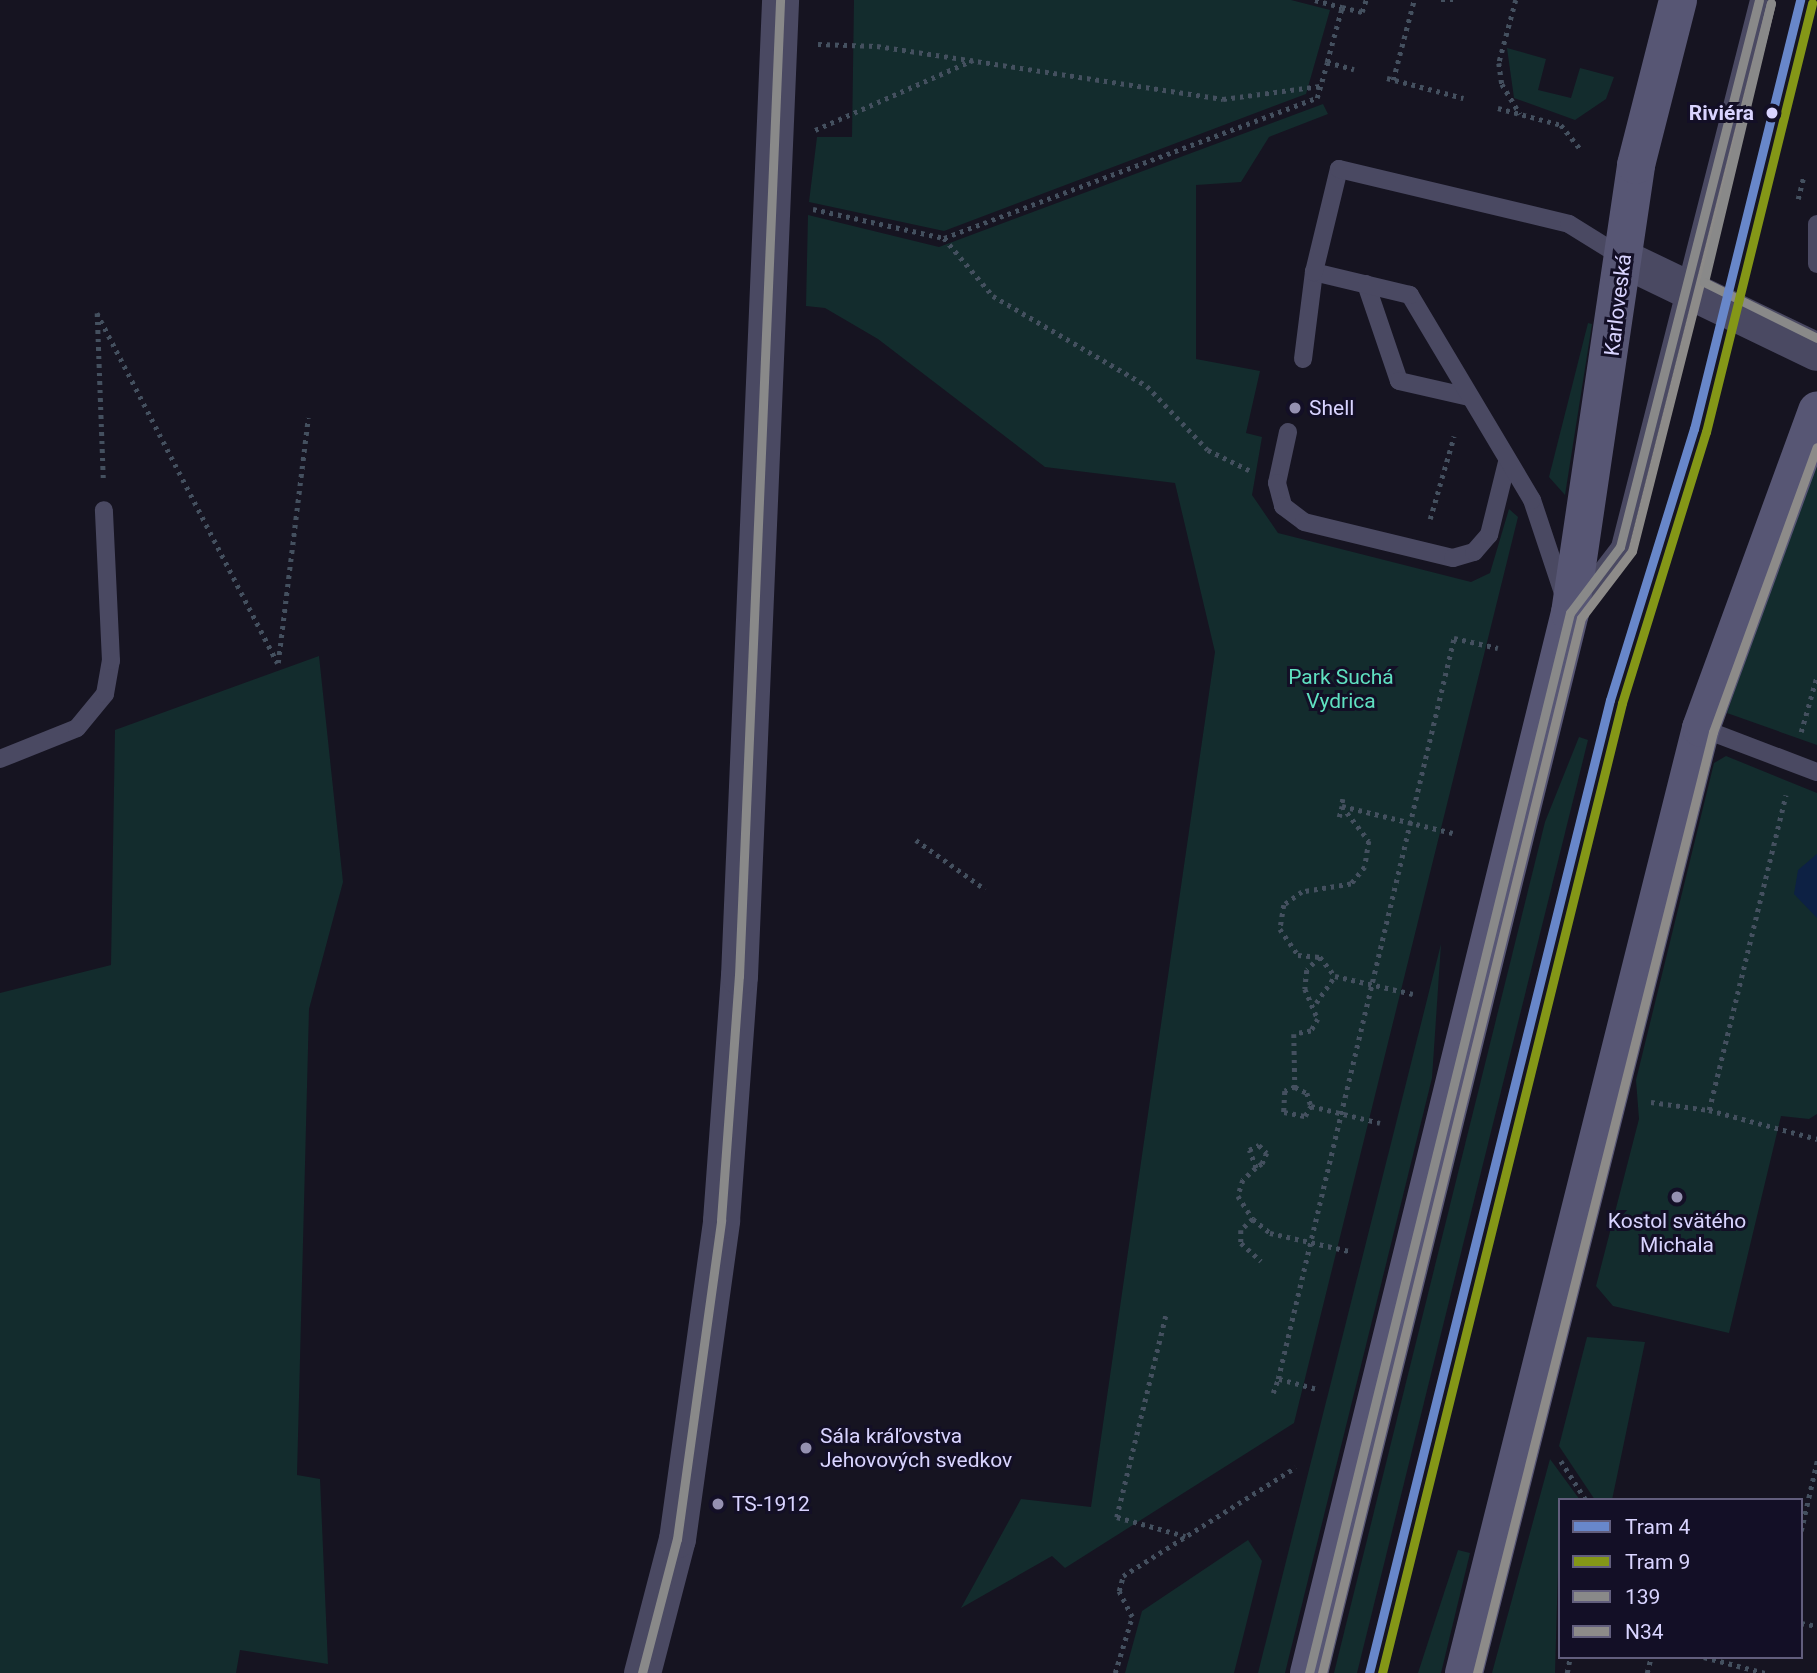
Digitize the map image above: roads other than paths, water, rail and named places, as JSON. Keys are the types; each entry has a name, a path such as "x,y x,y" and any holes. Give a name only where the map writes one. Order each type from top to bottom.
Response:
{"main road":[{"name":"Karloveská","path":"1310,1673 1570,613 1636,165 1678,0"},
{"path":"1464,1673 1701,728 1817,411"}],"street":[{"path":"642,1673 677,1538 721,1220 739,976 775,211 780,0"},
{"path":"1624,258 1817,352"}],"lane":[{"name":"Karloveská","path":"1570,613 1620,547 1690,289 1759,0"},
{"path":"1303,359 1314,272 1339,169 1569,224 1624,258"},
{"path":"1817,224 1817,264"},
{"path":"1314,272 1410,295 1532,500 1570,613"},
{"path":"1366,284 1399,381 1469,397"},
{"path":"1288,432 1277,483 1283,506 1304,522 1453,558 1474,552 1489,535 1507,462"},
{"path":"0,759 77,728 105,694 111,662 104,510"},
{"path":"1701,728 1817,772"}],"water":[{"path":"1817,854 1817,918 1794,894 1798,870"}],"tram line":[{"name":"4","path":"1369,1673 1610,700 1694,429 1800,0"},
{"name":"9","path":"1382,1673 1622,703 1706,432 1812,3"}],"place":[{"name":"Riviéra","path":"1772,113"},
{"name":"Shell","path":"1295,408"},
{"name":"Kostol svätého Michala","path":"1677,1197"},
{"name":"Sála kráľovstva Jehovových svedkov","path":"806,1448"},
{"name":"TS-1912","path":"718,1504"}],"park label":[{"name":"Park Suchá Vydrica","path":"1341,689"}]}
